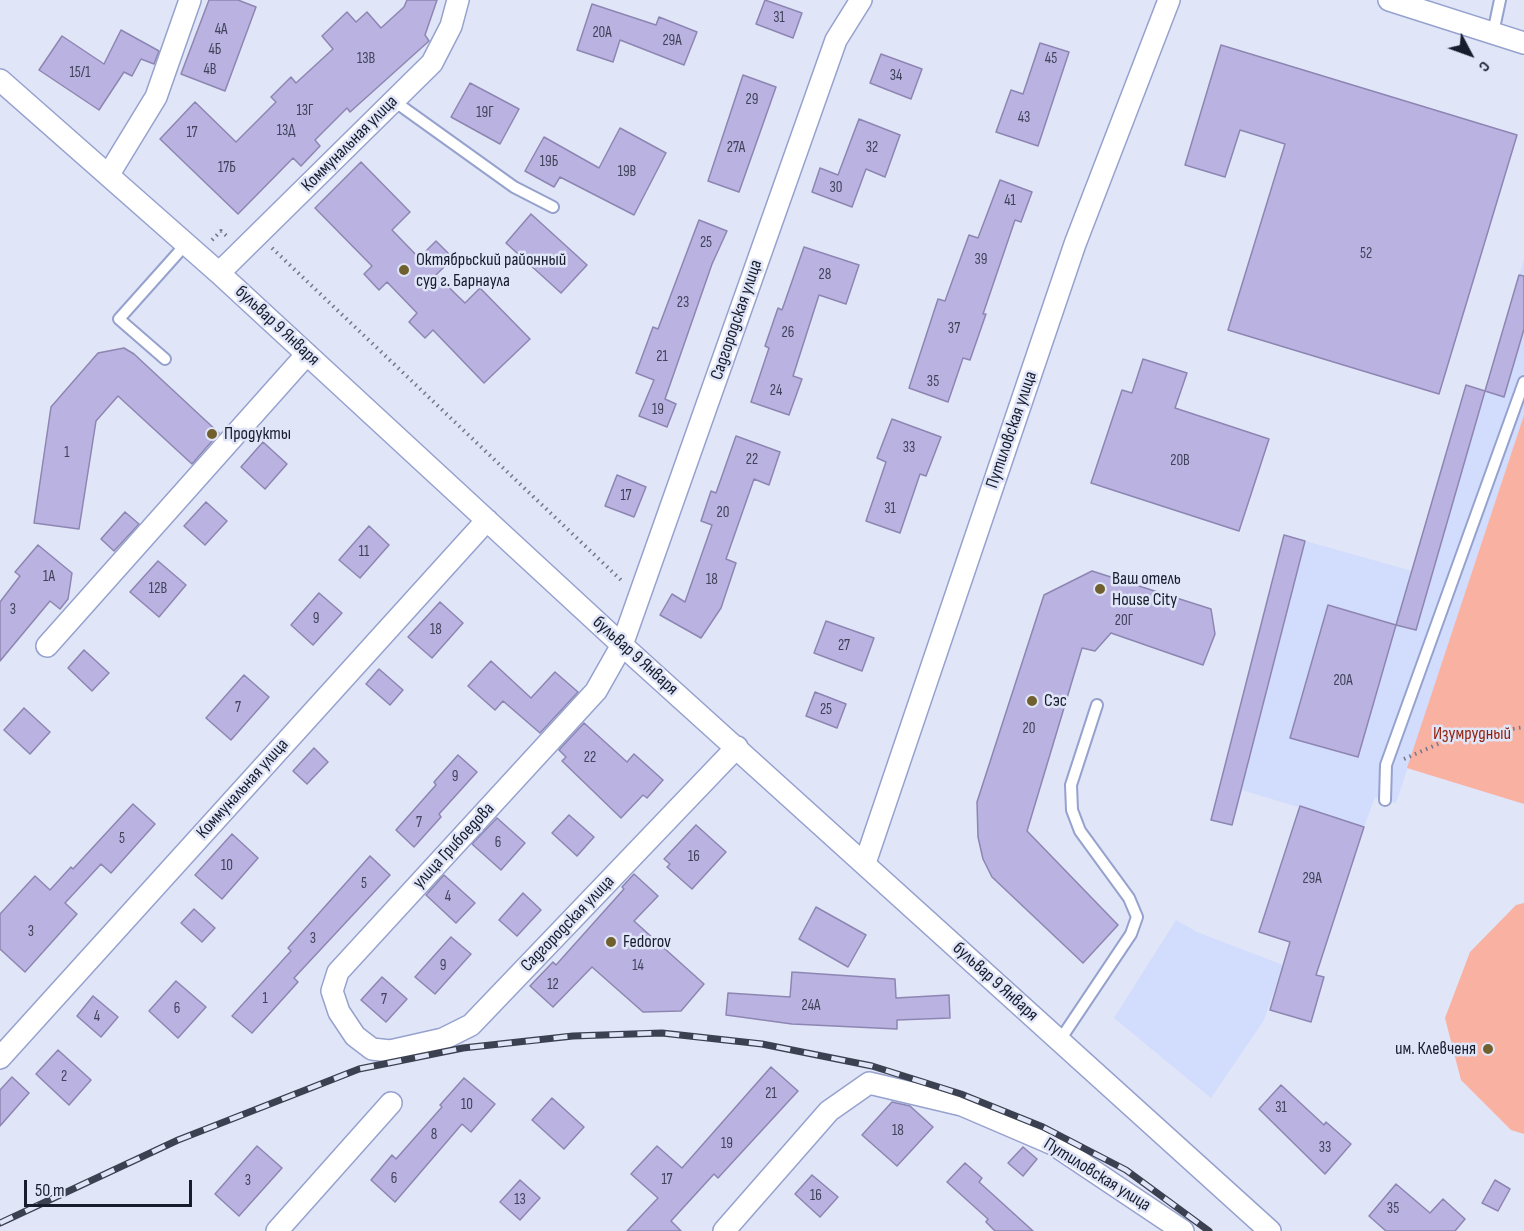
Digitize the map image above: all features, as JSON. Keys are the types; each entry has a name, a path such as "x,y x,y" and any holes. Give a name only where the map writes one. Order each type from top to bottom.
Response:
{"street":[{"path":"109,174 156,97 190,0"},
{"name":"Коммунальная улица","path":"219,273 432,63 451,26 458,0"},
{"name":"Садгородская улица","path":"622,645 836,40 861,0"},
{"name":"Путиловская улица","path":"865,863 1075,244 1169,0"},
{"path":"1389,0 1524,43"},
{"name":"бульвар 9 Января","path":"0,80 219,273 622,645 1270,1231"},
{"path":"48,646 308,354"},
{"name":"Коммунальная улица","path":"0,1058 486,520"},
{"name":"улица Грибоедова","path":"372,1049 355,1036 339,1012 332,991 338,972 596,691 622,645"},
{"name":"Садгородская улица","path":"372,1049 390,1051 420,1047 443,1040 471,1025 737,747"},
{"name":"Путиловская улица","path":"724,1231 829,1111 869,1083 962,1105 1053,1144 1179,1230"},
{"path":"277,1231 391,1103"}],"lane":[{"path":"1493,33 1500,0"},
{"path":"394,101 514,187 553,207"},
{"path":"165,359 119,319 192,249"},
{"path":"1386,800 1386,765 1524,382"},
{"path":"1060,1040 1131,934 1137,917 1129,898 1080,831 1072,810 1071,785 1097,705"}],"path":[{"path":"192,249 221,231 232,240"},
{"path":"258,234 639,597"},
{"path":"1386,765 1447,740 1524,727"}],"shaded area":[{"path":"1524,258 1524,415 1396,803 1375,797 1364,827 1242,790 1232,825 1211,820 1284,535 1412,571 1466,385 1486,391"},
{"path":"1176,920 1197,932 1283,965 1264,1020 1211,1098 1114,1018"}],"green space":[{"name":"Изумрудный","path":"1524,415 1524,804 1407,768"},
{"name":"им. Клевченя","path":"1524,903 1524,1134 1511,1130 1461,1080 1445,1018 1470,952 1516,905"}],"building":[{"path":"209,0 238,0 256,7 225,91 181,74"},
{"path":"407,0 437,0 425,35 429,41 350,112 347,108 315,140 320,146 301,166 293,158 238,214 160,139 195,102 236,142 276,102 271,97 291,77 296,83 333,49 322,36 347,12 356,22 367,12 381,28 404,7"},
{"path":"765,0 802,13 793,38 756,24"},
{"path":"592,4 656,25 659,17 697,32 684,65 620,40 613,62 577,50"},
{"path":"121,30 159,51 154,64 141,59 132,76 124,72 99,110 39,70 62,36 104,64"},
{"path":"1040,43 1069,52 1038,146 996,132 1011,90 1023,94"},
{"path":"1221,45 1517,135 1439,394 1228,330 1285,144 1240,130 1225,177 1185,165"},
{"path":"881,54 922,69 911,99 870,83"},
{"path":"743,75 776,87 739,192 708,181"},
{"path":"470,83 519,109 500,144 451,117"},
{"path":"859,119 900,135 885,177 866,169 852,207 812,192 820,168 838,175"},
{"path":"620,128 666,153 634,215 560,177 554,187 525,171 544,137 599,168"},
{"name":"Октябрьский районный суд г. Барнаула","path":"361,162 410,212 392,230 419,258 436,241 453,258 436,275 465,303 480,288 530,339 484,383 433,330 425,338 409,322 417,313 387,282 379,290 364,274 372,266 315,208"},
{"path":"1000,180 1032,192 1021,222 1015,220 970,360 963,358 948,402 909,388 938,299 945,301 969,235 978,238"},
{"path":"531,214 587,265 561,293 506,243"},
{"path":"699,220 727,231 712,264 665,399 676,404 667,427 639,416 654,380 636,373 653,327 658,329"},
{"path":"804,247 859,265 846,304 819,295 793,376 802,379 789,415 751,402 769,348 765,346 778,308 782,310"},
{"path":"1519,275 1524,276 1524,329 1504,397 1485,391"},
{"path":"124,348 134,354 219,433 192,464 118,396 96,421 79,529 34,523 51,407 98,353"},
{"path":"1143,359 1187,373 1175,408 1269,439 1239,531 1091,483 1122,390 1132,393"},
{"path":"1466,385 1485,391 1416,630 1396,625"},
{"path":"892,419 941,437 926,476 920,474 900,533 866,521 886,462 877,458"},
{"path":"736,436 780,452 769,485 754,479 726,559 736,563 721,608 701,638 660,615 672,594 685,602 712,525 701,521 711,491 716,493"},
{"path":"263,442 287,464 265,489 241,467"},
{"path":"617,475 646,487 634,517 605,506"},
{"path":"206,502 227,521 205,545 184,526"},
{"path":"125,512 139,524 114,551 101,539"},
{"path":"369,526 389,545 360,578 339,560"},
{"path":"1284,535 1305,541 1232,825 1211,820"},
{"path":"38,545 72,573 68,599 60,609 50,601 0,661 0,602 20,576 15,572"},
{"path":"158,561 186,585 159,617 130,592"},
{"path":"1092,571 1211,609 1215,634 1203,665 1111,633 1095,651 1082,648 1027,831 1118,925 1083,963 992,877 983,859 978,837 977,802 1044,595"},
{"path":"319,593 342,613 313,645 291,625"},
{"path":"440,602 463,623 432,658 408,637"},
{"path":"1328,605 1396,625 1358,757 1290,738"},
{"path":"826,621 874,638 862,671 814,653"},
{"path":"84,650 109,673 92,691 68,668"},
{"path":"491,661 531,698 555,672 578,692 540,733 503,701 495,710 468,686"},
{"path":"379,669 403,690 390,705 366,684"},
{"path":"244,675 269,697 231,740 206,718"},
{"path":"815,692 846,704 837,728 806,716"},
{"path":"24,708 50,732 30,754 4,730"},
{"path":"584,723 627,762 634,754 663,780 647,798 643,795 621,818 562,761 566,757 559,750"},
{"path":"314,748 328,762 307,784 293,771"},
{"path":"458,755 477,772 439,814 441,817 414,847 396,830 436,785 434,782"},
{"path":"133,804 155,824 111,873 101,864 65,903 77,914 25,972 0,949 0,914 35,876 50,890 71,867 73,869"},
{"path":"1300,806 1364,827 1316,975 1324,977 1311,1022 1270,1010 1290,942 1259,932"},
{"path":"569,815 594,837 577,856 552,833"},
{"path":"497,818 525,843 501,870 472,844"},
{"path":"696,825 726,852 692,889 667,867 670,864 664,859"},
{"path":"232,834 258,858 222,899 195,875"},
{"path":"370,856 390,875 294,978 298,982 252,1033 232,1016 291,951 288,948"},
{"path":"634,874 658,896 634,921 704,984 681,1011 643,1012 592,967 553,1007 530,986 553,962 556,965 624,889 622,887"},
{"path":"444,875 475,903 456,923 426,895"},
{"path":"523,893 541,910 517,936 499,920"},
{"path":"816,907 866,935 848,967 799,939"},
{"path":"194,909 215,928 202,942 181,923"},
{"path":"451,937 471,954 435,994 415,977"},
{"path":"792,972 895,979 896,998 949,995 950,1018 897,1020 897,1029 792,1024 726,1015 728,993 790,997"},
{"path":"382,977 407,999 386,1022 361,1000"},
{"path":"176,981 206,1007 178,1038 149,1011"},
{"path":"93,996 118,1017 101,1037 77,1016"},
{"path":"58,1050 91,1080 69,1105 36,1074"},
{"path":"771,1067 798,1091 718,1178 714,1174 671,1221 681,1231 627,1231 658,1198 631,1174 657,1146 682,1168"},
{"path":"12,1077 29,1093 0,1126 0,1090"},
{"path":"464,1078 495,1104 471,1132 462,1124 395,1202 371,1180 392,1155 396,1159"},
{"path":"1281,1085 1324,1125 1326,1122 1351,1144 1325,1174 1259,1109"},
{"path":"552,1098 584,1127 564,1149 532,1120"},
{"path":"892,1102 910,1106 933,1127 897,1166 862,1135"},
{"path":"257,1146 282,1168 239,1216 215,1194"},
{"path":"1023,1147 1037,1159 1023,1176 1008,1163"},
{"path":"965,1163 982,1178 979,1182 1033,1231 995,1231 986,1222 988,1219 947,1182"},
{"path":"812,1175 838,1197 820,1217 795,1194"},
{"path":"520,1180 540,1198 520,1220 500,1202"},
{"path":"1495,1180 1510,1189 1498,1211 1482,1203"},
{"path":"1396,1184 1430,1213 1443,1199 1465,1219 1455,1231 1386,1231 1369,1216"}],"railway":[{"path":"0,1223 178,1140 359,1069 463,1048 573,1036 662,1033 762,1044 872,1066 961,1094 1043,1127 1126,1170 1209,1231"}],"place":[{"name":"Октябрьский районный суд г. Барнаула","path":"404,270"},
{"name":"Продукты","path":"212,434"},
{"name":"Ваш отель House City","path":"1100,589"},
{"name":"Сэс","path":"1032,701"},
{"name":"Fedorov","path":"611,942"},
{"name":"им. Клевченя","path":"1488,1049"}]}
